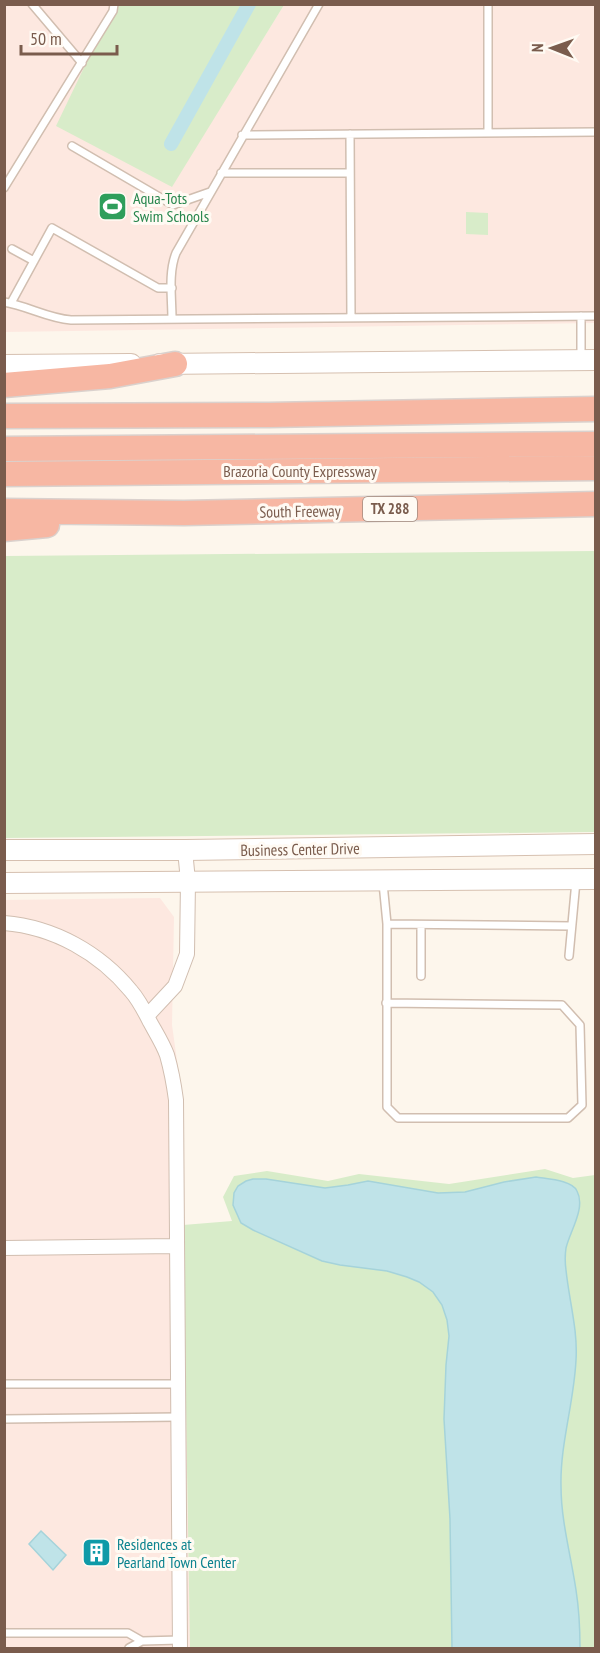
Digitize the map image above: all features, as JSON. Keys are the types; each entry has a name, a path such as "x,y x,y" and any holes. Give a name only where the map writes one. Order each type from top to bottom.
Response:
{"highway":[{"path":"4,385 110,376 175,364"},
{"path":"4,416 350,414 596,408"},
{"path":"4,435 316,426 350,414"},
{"name":"Brazoria County Expressway","path":"4,449 596,444"},
{"name":"Brazoria County Expressway","path":"4,474 596,468"},
{"path":"4,497 184,513"},
{"name":"South Freeway","path":"4,511 184,513 596,504"},
{"path":"4,529 184,513"}],"street":[{"path":"4,365 588,360"},
{"name":"Business Center Drive","path":"4,850 185,850 596,844"},
{"path":"147,1016 175,986 187,954 188,881 185,850"},
{"name":"Business Center Drive","path":"4,883 586,879"},
{"path":"4,923 31,927 50,933 96,956 132,991 167,1055 176,1100 180,1644"},
{"path":"4,1248 177,1246"}],"lane":[{"path":"32,4 82,63"},
{"path":"4,188 82,63 113,11 114,4"},
{"path":"172,319 172,262 242,135 319,4"},
{"path":"488,4 488,133"},
{"path":"242,135 596,132"},
{"path":"350,134 351,318"},
{"path":"72,146 173,205 210,192"},
{"path":"221,173 350,173"},
{"path":"172,288 158,288 52,228 8,303 54,318 71,320 596,316"},
{"path":"12,249 34,261"},
{"path":"581,316 588,360"},
{"path":"569,956 571,926 586,879"},
{"path":"383,880 387,924 386,1003 387,1107 398,1118 568,1118 582,1105 580,1025 562,1005 386,1003"},
{"path":"387,924 571,926"},
{"path":"421,925 421,976"},
{"path":"4,1384 178,1384"},
{"path":"4,1419 178,1417"},
{"path":"4,1633 128,1633 142,1641 180,1644"},
{"path":"129,1648 142,1641"}],"shaded area":[{"path":"4,5 114,5 171,187 284,5 595,5 595,323 5,332"},
{"path":"160,898 174,917 172,1025 181,1089 190,1648 5,1648 4,900"}],"green space":[{"path":"114,5 284,5 172,187 56,126"},
{"path":"466,212 488,213 488,235 466,234"},
{"path":"595,551 595,832 5,838 5,556"},
{"path":"545,1169 573,1178 595,1175 595,1648 190,1648 183,1225 232,1221 223,1197 234,1176 267,1171 328,1181 359,1174 449,1184"}],"water":[{"path":"536,1177 570,1184 577,1191 580,1205 565,1253 576,1349 575,1376 561,1470 561,1499 578,1604 580,1648 452,1648 450,1519 444,1419 449,1336 442,1305 433,1292 407,1277 387,1271 322,1261 253,1230 241,1223 233,1205 234,1193 238,1186 253,1179 325,1188 368,1181 438,1193 465,1192"},
{"path":"41,1531 66,1555 53,1570 29,1544"}],"waterway":[{"path":"171,144 249,4"}],"place":[{"name":"Aqua-Tots Swim Schools","path":"112,207"},
{"name":"Residences at Pearland Town Center","path":"96,1553"}]}
